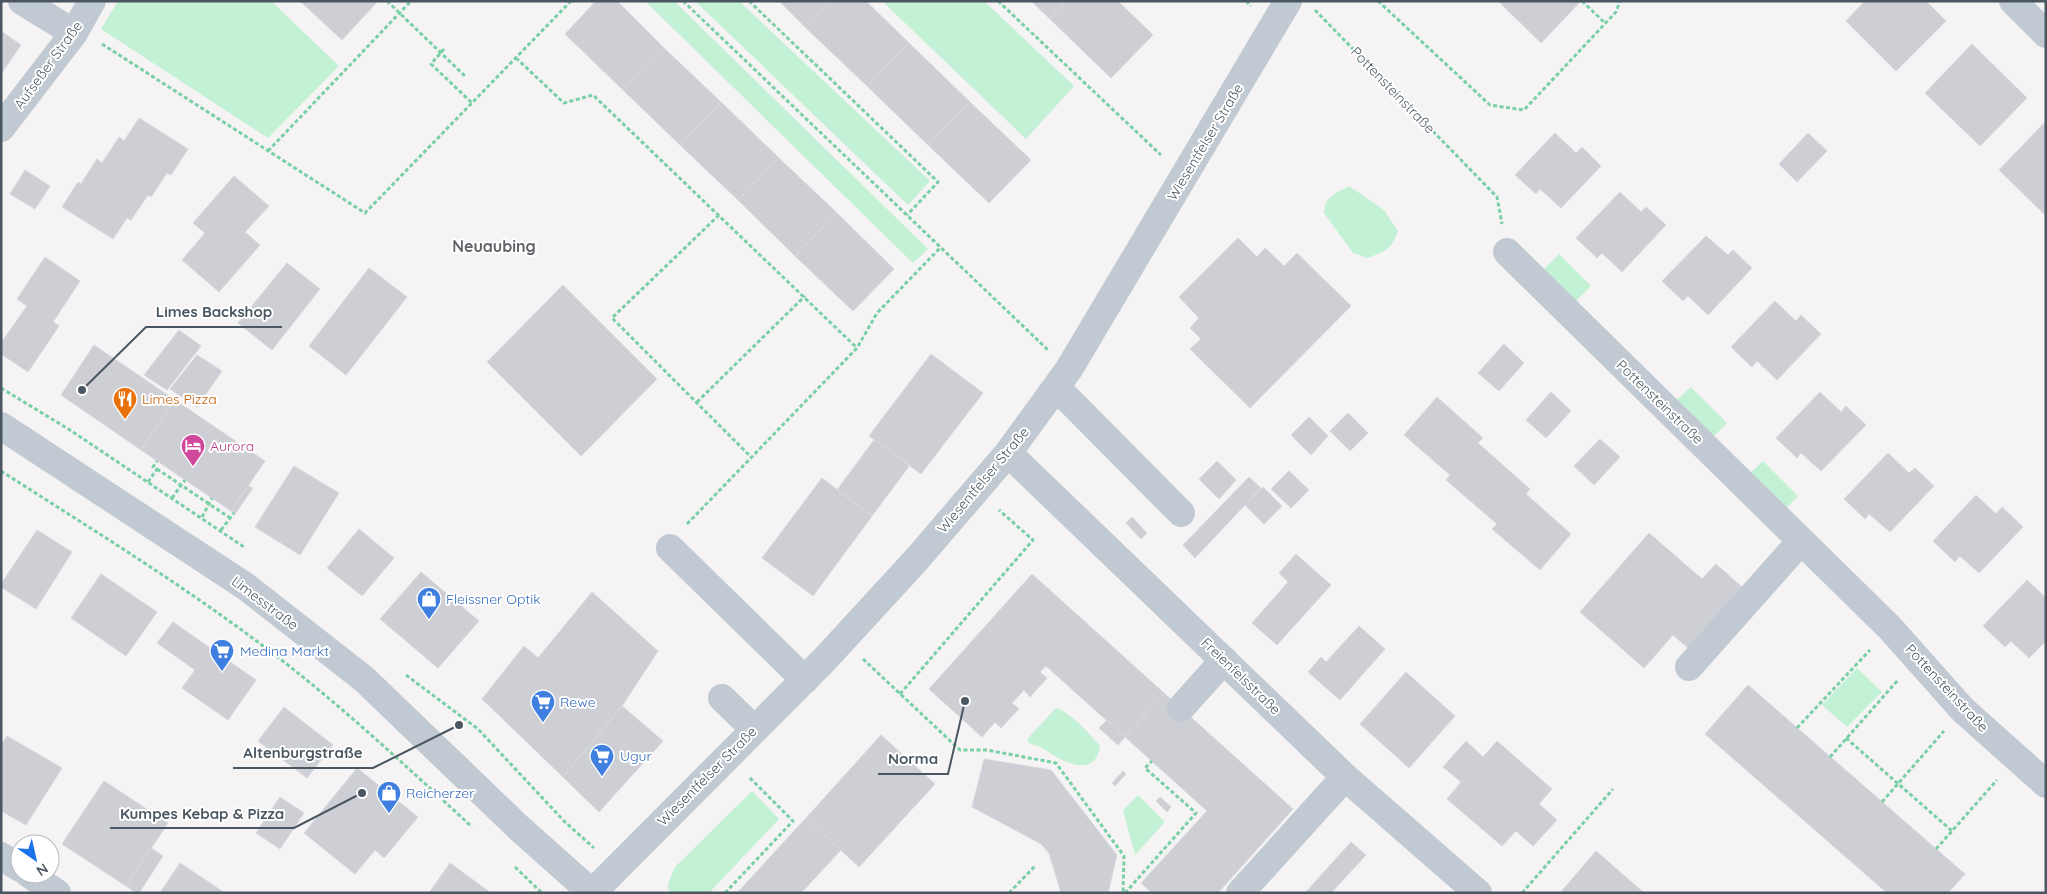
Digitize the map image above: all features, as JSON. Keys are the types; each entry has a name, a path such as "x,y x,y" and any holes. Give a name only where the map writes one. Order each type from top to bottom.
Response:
{"street":[{"path":"22,1 74,34"},
{"name":"Aufseßer Straße","path":"1,128 74,34 92,1"},
{"path":"2013,1 2046,34"},
{"name":"Wiesentfelser Straße","path":"592,893 842,640 917,559 1008,453 1062,378 1184,178 1300,4"},
{"name":"Pottensteinstraße","path":"1507,252 1890,628 1918,657 1963,710 2046,784"},
{"path":"1062,378 1181,513"},
{"name":"Limesstraße","path":"1,426 245,586 364,679 518,827 592,893"},
{"name":"Freienfelsstraße","path":"1008,453 1345,777 1478,893"},
{"path":"1689,667 1801,540"},
{"path":"670,548 804,680"},
{"path":"1181,708 1224,660"},
{"path":"722,698 754,729"},
{"path":"1240,893 1345,777"},
{"path":"44,884 57,893"}],"path":[{"path":"387,1 466,77"},
{"path":"268,150 411,1"},
{"path":"74,34 96,40 365,212 571,1"},
{"path":"683,1 941,247 1062,378"},
{"path":"749,1 938,182 907,215"},
{"path":"998,1 1184,178"},
{"path":"1378,1 1490,105 1524,110 1616,12 1620,1"},
{"path":"1582,1 1605,24"},
{"name":"Pottensteinstraße","path":"1300,4 1497,197 1507,252"},
{"path":"444,49 431,64 472,102"},
{"path":"516,58 564,104 593,94 857,348"},
{"path":"719,215 612,318 752,458"},
{"path":"694,531 686,524 857,348 877,313 941,247"},
{"path":"697,402 805,296"},
{"path":"157,461 153,467 230,518"},
{"path":"148,482 157,469"},
{"path":"1,470 179,586 276,655 355,720 473,829"},
{"path":"172,498 185,480"},
{"path":"900,694 1033,540 977,490"},
{"path":"202,517 212,498"},
{"path":"221,530 234,513"},
{"path":"1797,728 1890,628"},
{"path":"842,640 960,750 986,750 1056,762 1124,856 1124,893"},
{"path":"1830,757 1918,657"},
{"path":"1882,802 1963,710"},
{"path":"1846,738 1952,831"},
{"path":"725,893 793,821 728,756"},
{"path":"1936,849 2017,758"},
{"path":"1124,893 1196,813 1146,768 1152,761"},
{"path":"1522,893 1613,789"},
{"path":"1009,893 1036,864"},
{"path":"513,866 542,893"}],"green space":[{"path":"118,1 271,1 339,66 268,138 101,29"},
{"path":"645,1 674,1 928,249 913,263"},
{"path":"695,1 739,1 930,181 908,205"},
{"path":"882,1 984,1 1074,86 1026,139"},
{"path":"1349,186 1384,210 1398,231 1390,246 1379,254 1367,258 1353,253 1324,213 1329,199"},
{"path":"1559,254 1591,286 1572,305 1539,274"},
{"path":"1691,387 1727,423 1713,437 1672,404"},
{"path":"1763,461 1798,496 1777,517 1741,482"},
{"path":"1857,668 1882,692 1847,727 1822,705"},
{"path":"1056,708 1073,718 1100,746 1097,756 1092,762 1085,765 1076,765 1027,741"},
{"path":"752,791 779,819 709,893 669,893 668,884 675,867"},
{"path":"1138,795 1165,822 1135,855 1123,810"}],"building":[{"path":"300,1 378,1 342,40"},
{"path":"596,1 617,1 663,47 622,89 565,34"},
{"path":"779,1 832,1 806,28"},
{"path":"832,1 866,1 909,43 867,86 806,28"},
{"path":"1031,1 1066,1 1050,19"},
{"path":"1066,1 1118,1 1153,35 1111,78 1050,19"},
{"path":"1498,1 1581,1 1541,43"},
{"path":"1865,1 1926,1 1946,21 1896,71 1846,21"},
{"path":"1,31 21,45 1,74"},
{"path":"909,43 970,102 928,145 867,86"},
{"path":"1972,44 2027,98 1980,146 1925,93"},
{"path":"663,47 721,102 680,145 622,89"},
{"path":"721,102 779,158 738,200 680,145"},
{"path":"970,102 1031,160 989,203 928,145"},
{"path":"139,118 188,149 171,175 167,173 151,197 148,195 131,220 127,218 113,239 62,207 78,182 81,184 97,159 102,163 119,137 124,141"},
{"path":"2046,121 2046,216 1999,170"},
{"path":"1555,133 1576,153 1582,147 1601,166 1561,208 1540,189 1536,194 1515,175"},
{"path":"1808,133 1827,151 1797,182 1779,164"},
{"path":"779,158 837,213 795,256 738,200"},
{"path":"25,170 50,186 35,209 10,194"},
{"path":"234,176 269,206 245,232 260,245 219,292 182,260 205,233 193,223"},
{"path":"1620,192 1641,212 1646,207 1666,225 1622,272 1602,253 1597,258 1576,238"},
{"path":"837,213 894,269 853,311 795,256"},
{"path":"1706,236 1728,255 1733,250 1752,268 1708,315 1688,296 1683,301 1662,281"},
{"path":"1238,238 1257,257 1265,248 1284,266 1297,253 1351,306 1250,408 1190,349 1201,339 1190,328 1199,318 1179,297"},
{"path":"45,257 80,281 53,322 59,326 28,372 1,354 1,343 27,306 17,299"},
{"path":"287,263 320,289 272,350 238,323"},
{"path":"369,268 407,297 346,375 309,346"},
{"path":"563,285 657,379 581,456 487,362"},
{"path":"1775,301 1796,321 1801,315 1821,334 1777,380 1757,361 1752,367 1731,347"},
{"path":"179,330 201,346 167,390 144,375"},
{"path":"1504,344 1524,363 1499,391 1478,373"},
{"path":"94,345 175,400 141,450 61,395"},
{"path":"931,354 983,393 921,474 869,436"},
{"path":"197,355 222,371 197,407 170,389"},
{"path":"1551,392 1571,411 1546,438 1526,420"},
{"path":"1820,392 1841,412 1846,406 1866,425 1821,471 1801,453 1797,458 1776,438"},
{"path":"1437,397 1483,438 1478,443 1530,489 1526,494 1571,534 1540,570 1492,529 1497,524 1446,480 1450,475 1404,435"},
{"path":"175,400 265,461 231,511 141,450"},
{"path":"1348,413 1368,433 1350,451 1330,431"},
{"path":"1309,417 1328,436 1311,455 1291,435"},
{"path":"1600,439 1620,457 1594,485 1574,466"},
{"path":"874,440 910,465 872,516 837,490"},
{"path":"1888,453 1909,473 1915,468 1934,486 1890,532 1869,514 1865,519 1844,499"},
{"path":"1217,461 1236,480 1219,499 1199,479"},
{"path":"294,466 339,493 300,555 255,527"},
{"path":"1289,471 1309,490 1291,508 1271,489"},
{"path":"1249,477 1261,488 1195,558 1183,545"},
{"path":"822,478 872,516 813,596 762,558"},
{"path":"248,486 253,488 235,514 231,511"},
{"path":"1263,487 1282,506 1264,524 1245,505"},
{"path":"1976,495 1996,514 2002,507 2023,527 1979,573 1960,556 1955,562 1933,541"},
{"path":"1132,517 1147,533 1141,539 1126,523"},
{"path":"359,529 394,558 362,596 327,568"},
{"path":"37,530 72,552 36,609 1,587 1,584"},
{"path":"1649,533 1702,579 1716,564 1743,588 1689,649 1673,635 1644,668 1580,612"},
{"path":"1296,554 1331,585 1277,645 1252,623 1288,582 1279,573"},
{"name":"Fleissner Optik","path":"421,572 479,621 438,668 380,619"},
{"path":"101,574 157,612 126,656 71,618"},
{"path":"1032,574 1164,693 1125,737 1046,666 1040,672 1047,678 1030,697 1024,690 1012,703 1019,709 1001,728 995,722 982,737 929,689"},
{"path":"2027,580 2046,598 2046,641 2029,658 2011,641 2005,647 1983,626"},
{"path":"592,592 658,651 622,706 563,777 482,699 524,646 538,658"},
{"path":"173,622 256,680 228,720 182,688 195,670 157,643"},
{"path":"1359,626 1385,649 1340,700 1308,672 1321,657 1326,662"},
{"path":"1406,672 1455,716 1409,768 1360,724"},
{"path":"1748,685 1965,874 1948,893 1887,893 1705,734"},
{"path":"1164,693 1293,809 1218,893 1152,893 1141,883 1207,811 1125,737"},
{"path":"622,706 663,741 599,812 563,777"},
{"path":"284,707 333,745 307,778 258,741"},
{"path":"1107,720 1125,737 1118,745 1099,728"},
{"path":"881,735 935,784 859,867 806,818"},
{"path":"7,736 62,768 26,825 1,811 1,745"},
{"path":"1466,741 1483,757 1497,741 1552,789 1539,804 1557,820 1533,846 1516,831 1502,846 1447,799 1461,782 1443,767"},
{"path":"984,759 1051,770 1117,855 1108,893 1061,893 1049,853 1041,844 972,807"},
{"path":"357,768 418,817 384,858 375,850 355,874 304,833"},
{"path":"1123,771 1126,774 1115,786 1112,783"},
{"path":"104,781 168,823 126,886 62,844"},
{"path":"280,797 304,813 280,849 256,833"},
{"path":"1160,797 1171,807 1167,812 1156,801"},
{"path":"806,818 841,850 801,893 737,893"},
{"path":"1351,842 1366,855 1331,893 1305,893"},
{"path":"151,848 163,856 139,893 136,893 126,886"},
{"path":"1596,851 1643,892 1560,893"},
{"path":"180,863 225,893 160,893"},
{"path":"450,863 491,893 429,893"}],"place":[{"name":"Limes Backshop","path":"82,390"},
{"name":"Limes Pizza","path":"125,420"},
{"name":"Aurora","path":"193,467"},
{"name":"Fleissner Optik","path":"429,620"},
{"name":"Medina Markt","path":"222,672"},
{"name":"Norma","path":"965,701"},
{"name":"Rewe","path":"543,723"},
{"name":"Altenburgstraße","path":"459,725"},
{"name":"Ugur","path":"602,777"},
{"name":"Kumpes Kebap & Pizza","path":"362,793"},
{"name":"Reicherzer","path":"389,814"}],"district":[{"name":"Neuaubing","path":"494,246"}]}
